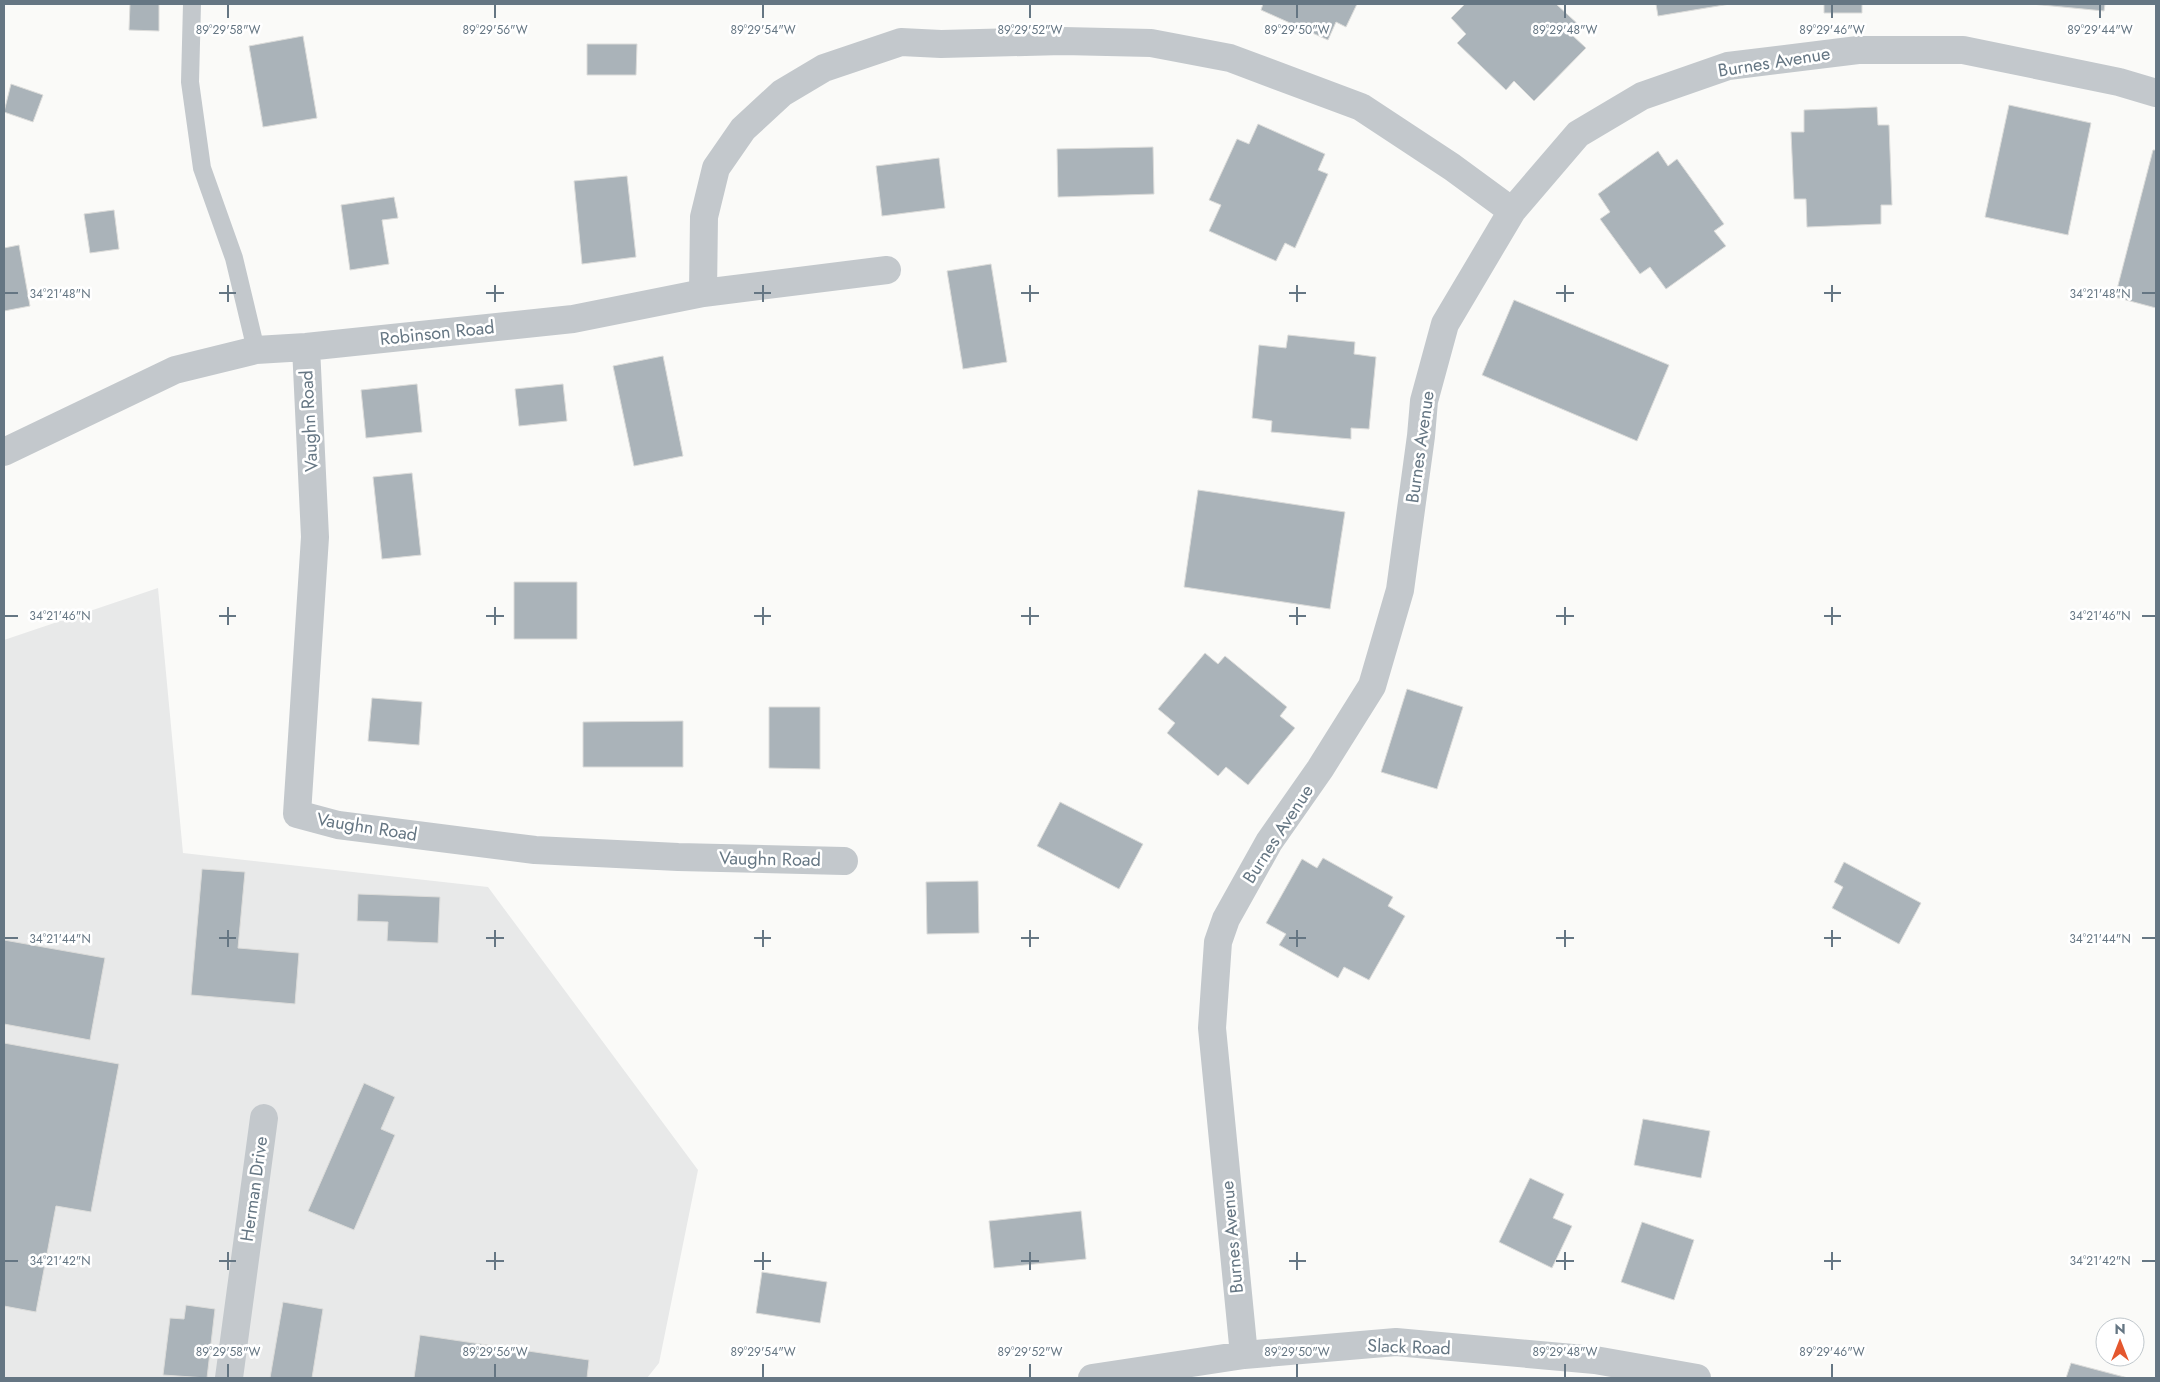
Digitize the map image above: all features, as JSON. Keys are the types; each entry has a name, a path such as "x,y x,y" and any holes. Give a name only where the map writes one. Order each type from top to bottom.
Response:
{"street":[{"path":"703,294 704,217 716,168 743,129 782,93 824,68 901,42 941,44 1063,41 1151,43 1230,58 1361,107 1452,167 1512,211"},
{"name":"Burnes Avenue","path":"1244,1355 1212,1028 1218,942 1226,919 1269,842 1320,770 1372,686 1400,590 1424,401 1445,324 1512,211 1578,134 1642,96 1728,66 1858,50 1963,50 2119,82 2156,93"},
{"name":"Robinson Road","path":"4,452 175,370 256,350 306,348 573,319 703,294 887,270"},
{"name":"Vaughn Road","path":"306,348 314,537 297,814 338,825 535,850 678,857 844,861"},
{"name":"Herman Drive","path":"229,1378 264,1118"},
{"name":"Slack Road","path":"1092,1378 1244,1355 1396,1342 1595,1360 1697,1378"}],"lane":[{"path":"192,4 190,82 202,168 234,258 256,350"}],"shaded area":[{"path":"158,588 183,853 488,887 698,1170 659,1363 647,1378 4,1378 4,640"}],"building":[{"path":"130,4 159,4 159,31 129,30"},
{"path":"1263,4 1357,4 1346,27 1336,22 1328,40 1261,10"},
{"path":"1465,4 1556,4 1580,26 1572,35 1586,48 1534,101 1514,81 1506,90 1457,43 1466,34 1451,18"},
{"path":"1656,4 1730,4 1658,16"},
{"path":"1824,4 1862,4 1862,13 1824,13"},
{"path":"2031,4 2105,4 2104,11"},
{"path":"303,36 317,118 263,127 249,46"},
{"path":"587,44 637,44 636,75 587,75"},
{"path":"11,84 43,95 33,122 4,112"},
{"path":"2009,105 2091,123 2068,235 1985,217"},
{"path":"1877,107 1878,125 1889,125 1892,205 1881,205 1881,224 1807,227 1806,199 1794,199 1791,132 1804,132 1804,110"},
{"path":"1258,124 1325,154 1318,170 1328,174 1295,248 1285,243 1276,261 1209,231 1221,205 1209,200 1237,139 1249,144"},
{"path":"1153,147 1154,194 1058,197 1057,149"},
{"path":"2153,150 2156,150 2156,308 2115,297"},
{"path":"1658,151 1668,166 1677,159 1724,224 1714,231 1726,246 1666,289 1650,267 1640,274 1600,219 1610,212 1598,194"},
{"path":"939,158 945,208 882,216 876,166"},
{"path":"627,176 636,257 582,264 574,181"},
{"path":"394,197 398,218 382,220 389,264 350,270 341,205"},
{"path":"114,210 119,249 90,253 84,214"},
{"path":"19,245 30,306 4,311 4,248"},
{"path":"991,264 1007,362 963,369 947,271"},
{"path":"1514,300 1669,365 1637,441 1482,375"},
{"path":"1288,335 1355,342 1354,354 1376,357 1369,429 1351,428 1351,439 1271,432 1272,421 1252,418 1259,345 1286,348"},
{"path":"663,356 683,456 634,466 613,366"},
{"path":"417,384 422,432 366,438 361,390"},
{"path":"563,384 567,421 519,426 515,389"},
{"path":"412,473 421,555 382,559 373,477"},
{"path":"1198,490 1345,512 1330,609 1184,587"},
{"path":"514,582 577,582 577,639 514,639"},
{"path":"1205,653 1218,664 1225,656 1287,707 1280,716 1295,728 1248,785 1226,767 1218,776 1167,733 1175,723 1158,709"},
{"path":"1407,689 1463,707 1437,789 1381,772"},
{"path":"372,698 422,702 419,745 368,741"},
{"path":"769,707 820,707 820,769 769,768"},
{"path":"683,721 683,767 583,767 583,722"},
{"path":"1060,802 1143,844 1119,889 1037,846"},
{"path":"1323,858 1393,897 1388,906 1405,916 1369,980 1344,967 1338,978 1279,945 1286,934 1266,923 1302,859 1317,868"},
{"path":"1844,862 1921,903 1899,944 1832,908 1843,887 1834,882"},
{"path":"202,869 245,872 238,948 299,953 295,1004 191,995"},
{"path":"978,881 979,933 927,934 926,882"},
{"path":"358,894 440,897 438,943 387,941 388,922 357,921"},
{"path":"4,940 105,958 90,1040 4,1024"},
{"path":"4,1043 119,1064 91,1212 56,1206 36,1312 4,1306"},
{"path":"364,1083 395,1097 381,1129 395,1135 354,1230 308,1211"},
{"path":"1643,1119 1710,1131 1701,1178 1634,1165"},
{"path":"1530,1178 1564,1194 1553,1218 1572,1226 1552,1268 1499,1242"},
{"path":"1081,1211 1086,1259 994,1268 989,1221"},
{"path":"1642,1222 1694,1240 1674,1300 1621,1282"},
{"path":"762,1272 827,1282 820,1323 756,1313"},
{"path":"283,1302 323,1309 312,1378 270,1378"},
{"path":"186,1305 215,1309 207,1378 163,1375 170,1318 184,1319"},
{"path":"420,1335 589,1360 587,1378 414,1378"},
{"path":"2071,1363 2128,1378 2066,1378"}]}
